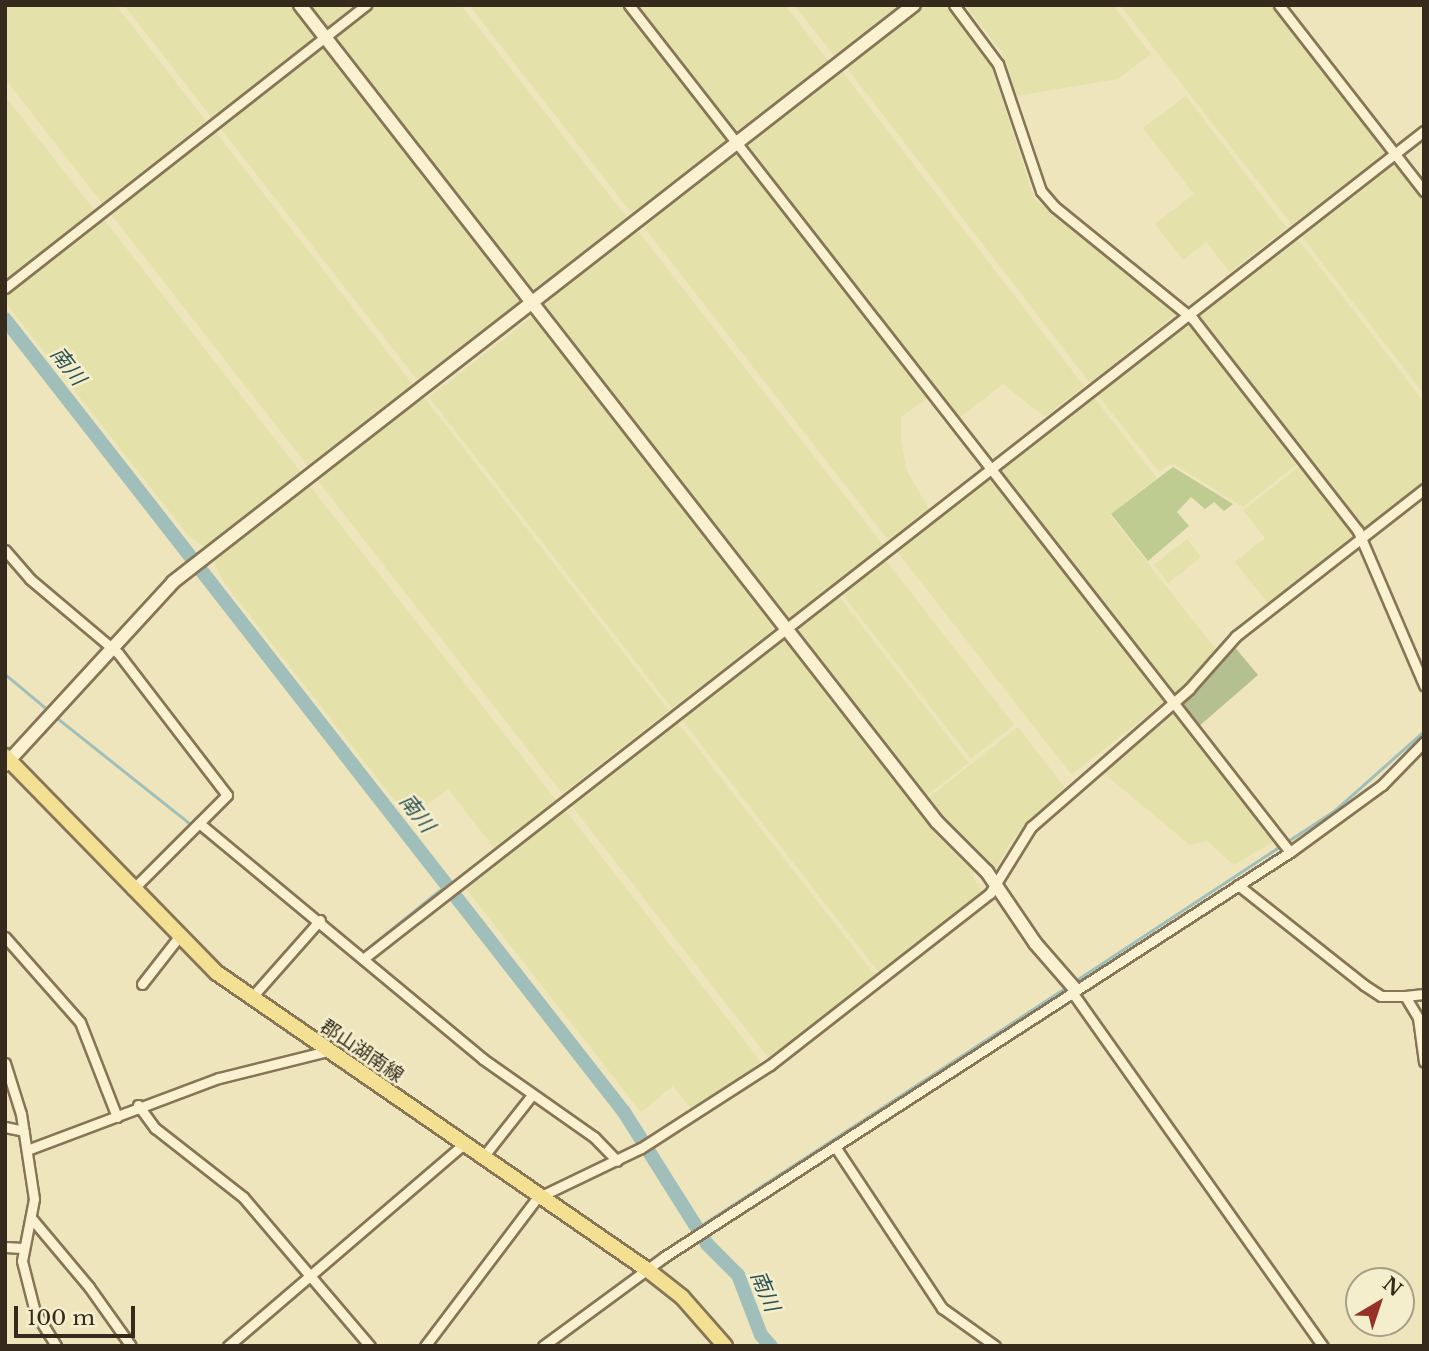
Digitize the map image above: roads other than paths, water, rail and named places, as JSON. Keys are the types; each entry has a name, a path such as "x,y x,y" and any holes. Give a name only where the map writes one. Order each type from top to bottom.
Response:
{"main road":[{"name":"郡山湖南線","path":"7,761 178,938 251,998 649,1271 689,1303 725,1346"}],"street":[{"path":"300,5 937,821 995,885 1035,943 1074,991 1323,1346"},
{"path":"5,288 366,5"},
{"path":"629,5 1287,847"},
{"path":"7,761 113,649 158,597 190,570 914,5"},
{"path":"954,5 998,64 1036,181 1046,198 1188,314 1363,538 1424,685"},
{"path":"1279,5 1424,191"},
{"path":"363,959 1424,131"},
{"path":"425,1346 541,1196 641,1148 770,1065 995,885 1031,827 1175,702 1237,636 1424,489"},
{"path":"5,550 30,579 113,649 227,795 132,890"},
{"path":"543,1346 649,1271 664,1257 1238,885 1287,847 1382,785 1424,742"},
{"path":"199,823 240,860 320,920 363,959 532,1095 594,1137 617,1161"},
{"path":"1238,885 1376,993 1405,996 1424,994"},
{"path":"251,998 320,920"},
{"path":"5,937 77,1017 117,1117"},
{"path":"142,984 178,938"},
{"path":"1405,996 1418,1018 1424,1062"},
{"path":"27,1150 117,1117 138,1105 219,1078 327,1051"},
{"path":"5,1063 27,1150 32,1219 22,1248 29,1296 56,1346"},
{"path":"483,1157 532,1095"},
{"path":"138,1105 155,1128 243,1197 370,1346"},
{"path":"5,1127 24,1132"},
{"path":"228,1346 311,1278 464,1144"},
{"path":"836,1148 942,1308 995,1346"},
{"path":"32,1219 131,1346"},
{"path":"5,1247 22,1248"}],"waterway":[{"name":"南川","path":"5,319 624,1112 707,1244 738,1275 761,1335 771,1346"},
{"path":"5,674 48,710"},
{"path":"56,717 272,889"},
{"path":"1075,981 1334,811 1424,731"},
{"path":"363,952 446,885"},
{"path":"697,1228 1068,986"}]}
